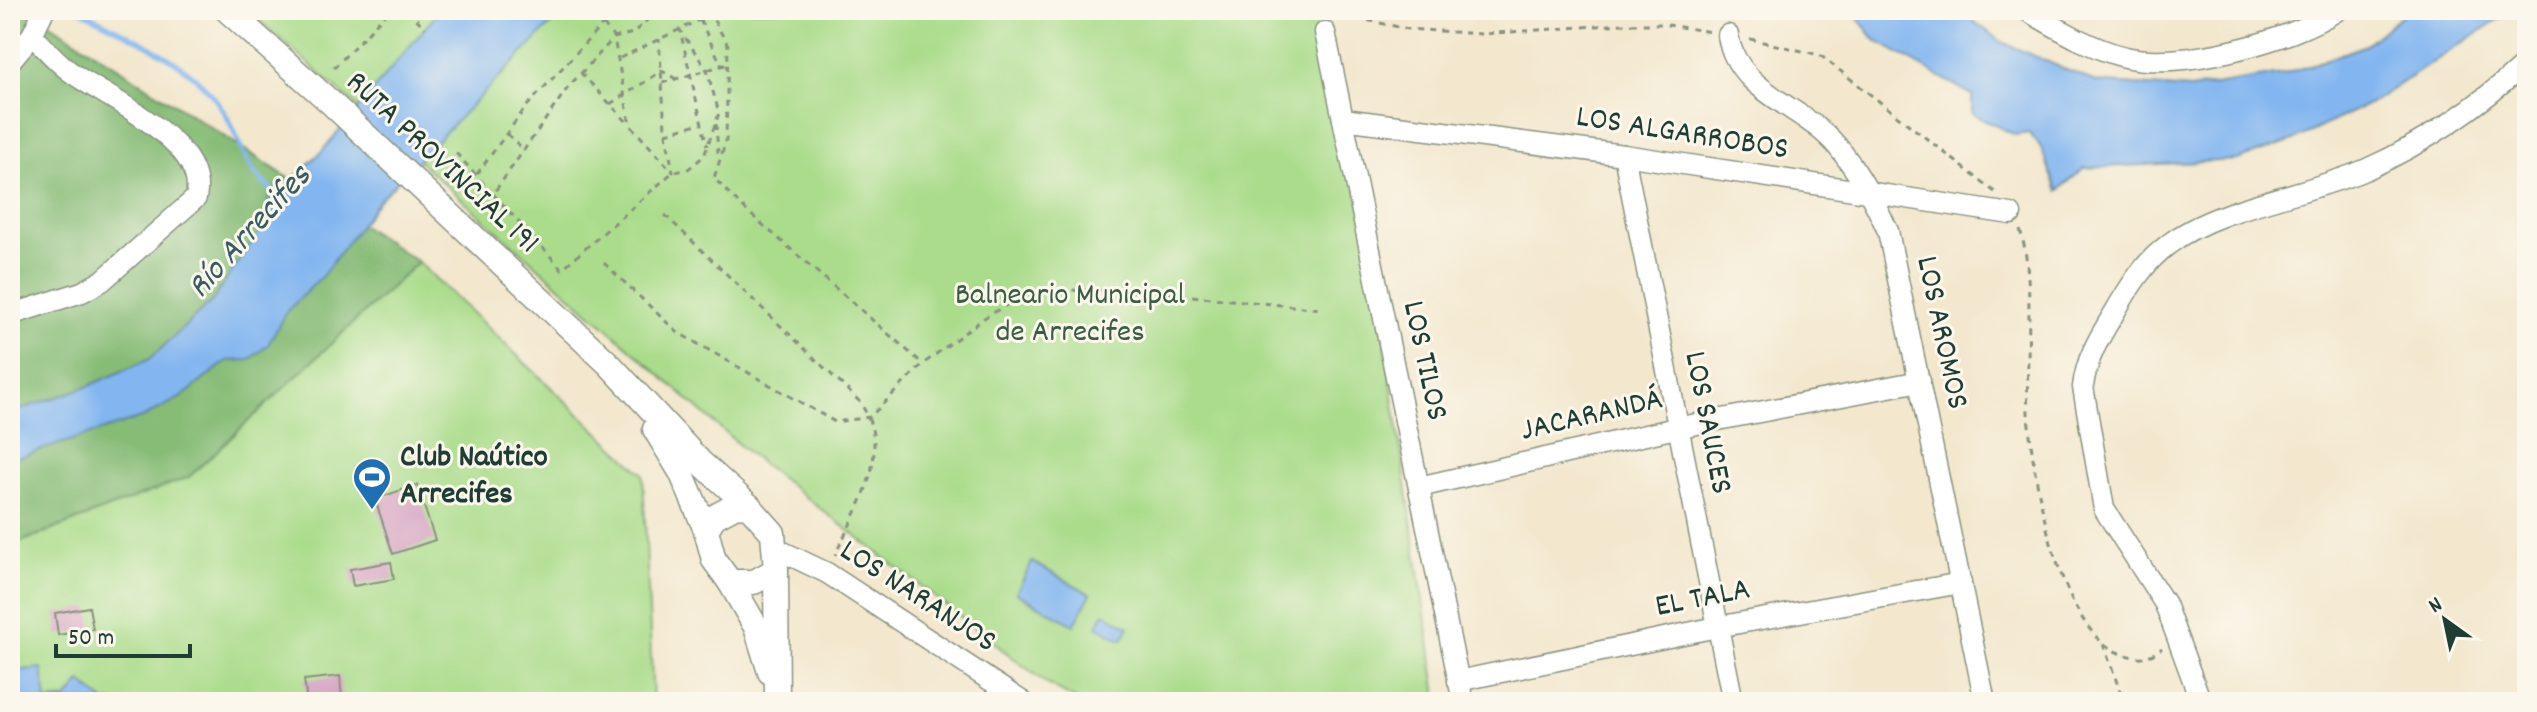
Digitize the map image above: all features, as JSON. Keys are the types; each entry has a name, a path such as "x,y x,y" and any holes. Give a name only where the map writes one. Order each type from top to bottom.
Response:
{"main road":[{"name":"RUTA PROVINCIAL 191","path":"227,10 329,101 610,365 697,458 749,506"},
{"name":"RUTA PROVINCIAL 191","path":"610,365 677,463 706,530"},
{"path":"749,506 773,533 777,700 756,627 714,560 706,530 724,510 749,506"},
{"path":"730,582 754,582 776,560"}],"street":[{"path":"10,60 32,35 44,10"},
{"path":"2026,10 2092,46 2128,58 2160,59 2257,45 2292,35 2338,10"},
{"name":"LOS TILOS","path":"1325,32 1463,702"},
{"path":"10,315 82,292 102,281 196,198 199,185 196,171 170,140 66,69 32,35"},
{"name":"LOS AROMOS","path":"1728,35 1731,54 1748,78 1816,125 1837,145 1872,194 1888,231 1985,702"},
{"path":"2201,702 2178,635 2151,580 2104,509 2085,411 2085,368 2117,306 2144,267 2169,243 2203,224 2366,169 2464,115 2527,62"},
{"name":"LOS ALGARROBOS","path":"1343,119 1624,155 2011,214"},
{"name":"LOS SAUCES","path":"1624,155 1733,702"},
{"name":"JACARANDÁ","path":"1419,487 1676,428 1920,381"},
{"name":"LOS NARANJOS","path":"776,560 827,573 1023,702"},
{"name":"EL TALA","path":"1458,681 1717,627 1961,583"}],"path":[{"path":"334,68 389,10"},
{"path":"408,10 425,28"},
{"path":"477,174 526,107 616,10"},
{"path":"493,194 581,73 614,38 633,33 658,10"},
{"path":"708,10 728,45 726,141 718,156"},
{"path":"1322,11 1408,29 1482,34 1662,24 1796,46 1820,55 1991,186 2011,214 2021,231 2025,250 2028,415 2038,485 2065,587 2090,630 2102,641 2133,659 2154,655 2178,635"},
{"path":"620,58 712,14"},
{"path":"700,20 722,66"},
{"path":"603,24 614,38 620,58 630,125"},
{"path":"456,153 562,269 673,172 687,170 704,156 719,113 707,70 680,30"},
{"path":"680,30 707,146"},
{"path":"659,39 666,133 673,172"},
{"path":"662,83 728,64"},
{"path":"662,71 676,79"},
{"path":"610,104 662,71"},
{"path":"581,73 673,172"},
{"path":"716,121 718,156 714,178 740,205 923,364"},
{"path":"666,133 702,123"},
{"path":"507,134 524,150"},
{"path":"665,215 859,401 870,417 875,460 827,573"},
{"path":"604,263 677,332 835,422 870,417 923,364 1024,295 1055,290 1141,291 1322,309"},
{"path":"2102,641 2124,702"}],"green space":[{"path":"19,10 29,10 418,262 189,477 10,546 10,16"},
{"name":"Balneario Municipal de Arrecifes","path":"248,10 1321,10 1377,288 1438,702 1080,702 1047,684 746,451"},
{"name":"Club Naútico Arrecifes","path":"418,262 643,474 653,702 10,702 10,546 189,477"}],"water":[{"path":"440,10 565,10 379,200 323,275 285,313 268,345 249,360 227,361 182,397 144,417 10,460 10,413 86,387 150,359 212,301 258,233 272,191 298,174 322,151"},
{"path":"1852,10 1958,10 2004,43 2095,82 2190,89 2288,73 2366,45 2408,10 2512,10 2373,102 2296,139 2238,160 2084,168 2058,191 2040,146 2029,133 2015,135 1972,114 1972,95 1875,40"},
{"path":"1032,562 1091,594 1074,625 1016,593"},
{"path":"1104,613 1129,627 1122,640 1097,626"},
{"path":"42,668 46,701 67,699 81,682 105,702 18,702 14,671"}],"building":[{"path":"417,485 435,540 393,554 375,499"},
{"path":"391,562 394,579 353,586 350,569"},
{"path":"89,607 93,629 58,635 55,613"},
{"path":"340,676 342,702 307,702 304,680"}],"waterway":[{"name":"Río Arrecifes","path":"80,10 157,51 192,75 221,107 255,173 276,193"}],"place":[{"name":"Club Naútico Arrecifes","path":"372,511"}]}
